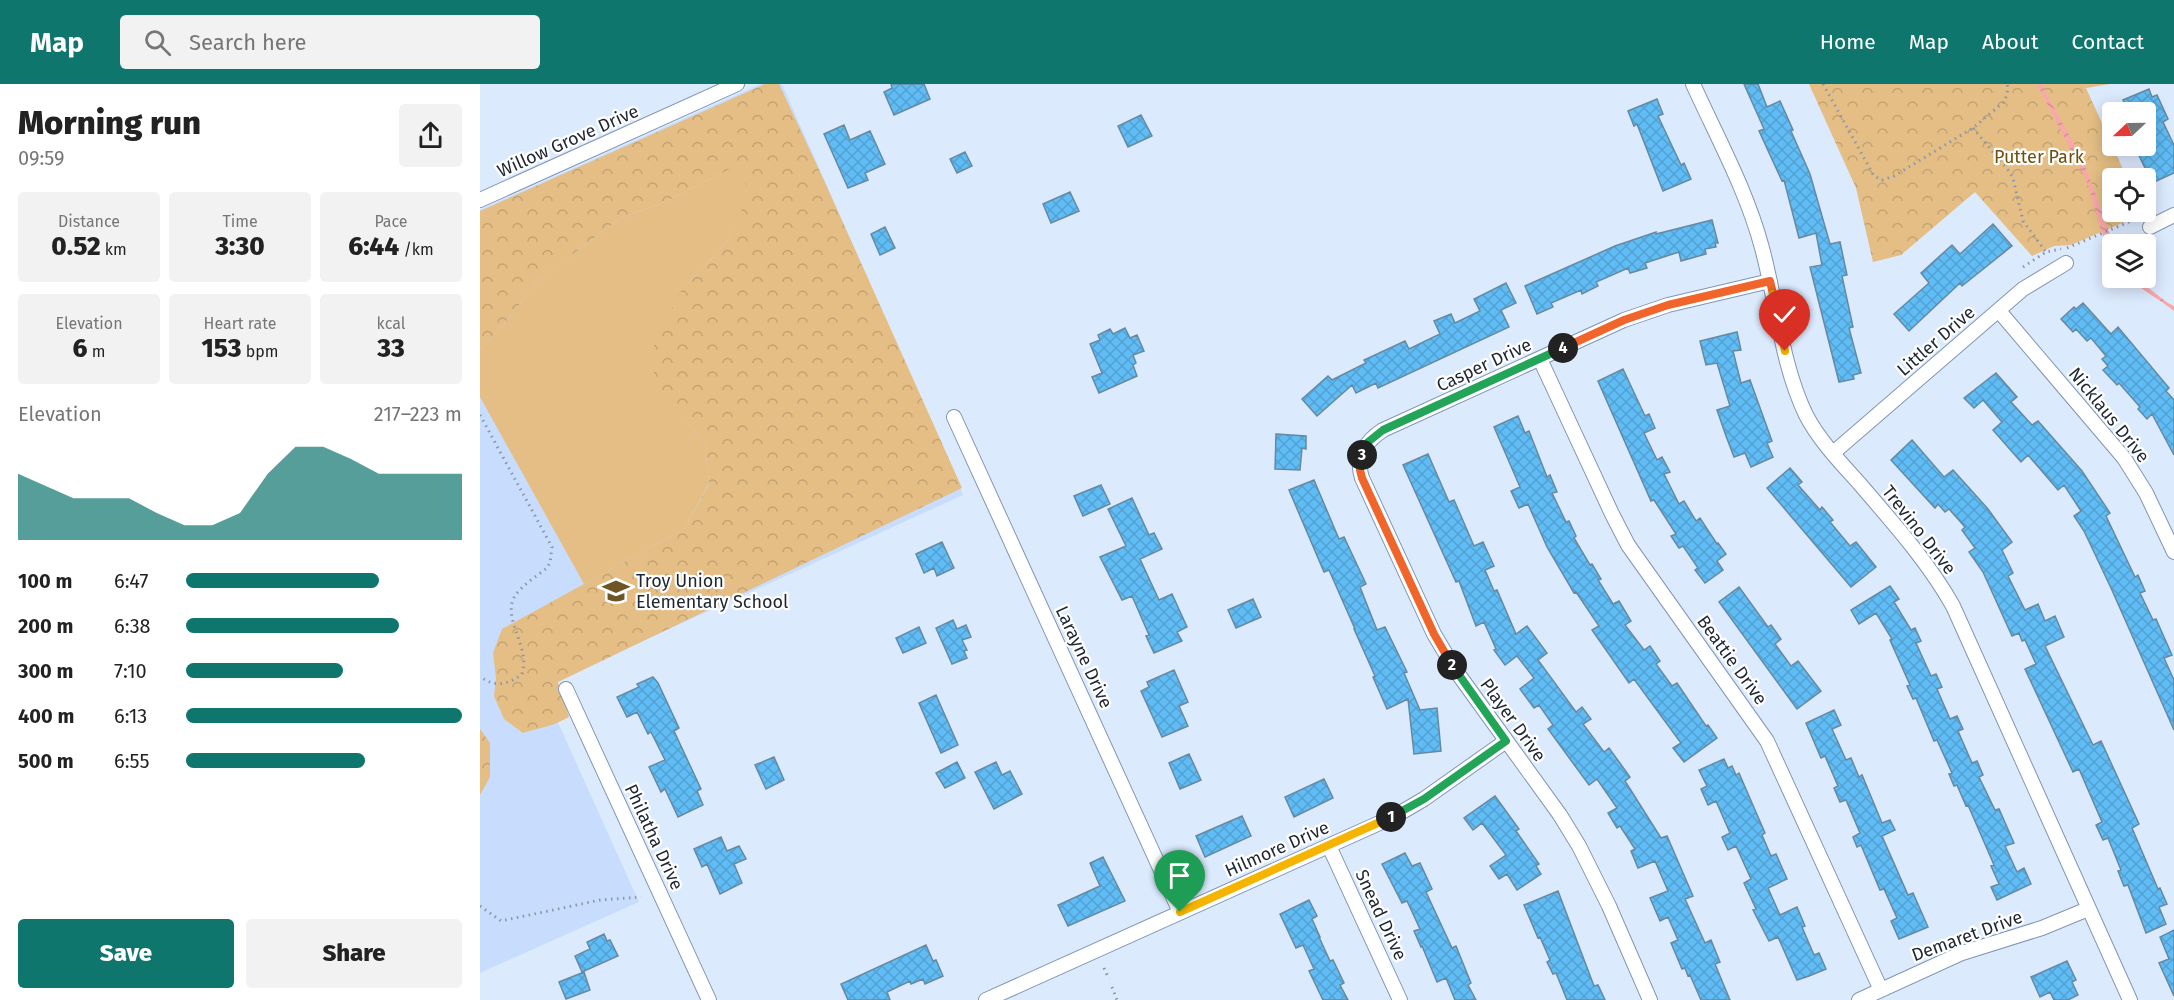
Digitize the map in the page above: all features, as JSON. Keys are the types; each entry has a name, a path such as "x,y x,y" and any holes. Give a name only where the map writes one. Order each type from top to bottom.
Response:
{"street":[{"name":"Willow Grove Drive","path":"480,200 737,84"},
{"name":"Trevino Drive","path":"1693,84 1749,210 1762,247 1797,391 1812,424 1833,453 1917,551 1953,606 2130,1000"},
{"path":"2150,227 2174,216"},
{"name":"Littler Drive","path":"1833,453 2034,280 2066,262"},
{"name":"Casper Drive","path":"1361,456 1368,442 1383,430 1624,320 1652,310 1770,281"},
{"name":"Nicklaus Drive","path":"1999,310 2124,458 2146,493 2174,552"},
{"name":"Beattie Drive","path":"1540,359 1628,545 1767,741 1881,990"},
{"name":"Larayne Drive","path":"954,417 1180,912"},
{"name":"Player Drive","path":"1361,456 1362,478 1434,634 1456,671 1560,815 1579,846 1609,906 1650,1000"},
{"name":"Philatha Drive","path":"566,689 709,1000"},
{"name":"Hilmore Drive","path":"986,1000 1395,816 1417,804 1506,741"},
{"name":"Snead Drive","path":"1329,846 1400,1000"},
{"name":"Demaret Drive","path":"1858,1000 1962,953 2042,928 2088,909"}],"path":[{"path":"1823,84 1874,176 1882,180 1894,176 1973,128 2006,101 2007,84"},
{"path":"1973,128 2013,178 2023,221 2046,252 2023,267"},
{"path":"2086,242 2128,222"},
{"path":"480,415 552,547 547,568 516,594 512,603 513,620 525,658 522,674 508,683 500,684 490,683 480,676"},
{"path":"480,906 501,921 600,900 641,897"},
{"path":"1104,968 1108,980"},
{"path":"1112,987 1117,1000"}],"shaded area":[{"name":"Troy Union Elementary School","path":"761,84 782,84 963,495 542,687 639,902 480,973 480,210"}],"green space":[{"path":"765,84 779,84 962,488 558,682 569,717 555,724 523,733 504,719 494,696 496,678 493,653 502,629 684,529 709,484 705,445 654,379 654,344 680,292 727,242 751,189 730,169 665,202 621,218 536,282 510,317 480,350 480,211"},
{"name":"Putter Park","path":"1809,84 2110,84 2086,88 2102,123 2102,156 2117,156 2122,168 2102,168 2102,222 2124,222 2071,245 2054,246 2032,256 1975,192 1901,255 1873,262 1856,188"},
{"path":"730,169 752,189 727,242 680,292 684,420 705,445 709,483 684,529 584,584 480,397 480,350 510,317 536,282 621,218 665,202"},
{"path":"480,729 490,743 490,777 480,795"}],"water":[{"path":"2037,84 2042,84 2083,162 2102,212 2102,222 2106,222 2110,234 2102,234 2087,182"},
{"path":"2141,288 2148,288 2174,306 2174,311"}],"building":[{"path":"891,84 924,84 930,99 894,115 884,92 892,88"},
{"path":"1744,84 1758,84 1767,107 1780,101 1810,174 1830,244 1840,242 1847,275 1842,276 1853,327 1849,328 1861,373 1853,375 1854,379 1839,382 1810,267 1822,265 1816,233 1799,238 1784,180 1782,181 1759,131 1764,129"},
{"path":"2149,89 2152,97 2157,95 2168,119 2163,122 2174,145 2174,173 2156,181 2156,168 2145,168 2139,156 2156,156 2156,102 2124,102 2123,100"},
{"path":"1657,99 1663,114 1658,116 1681,165 1684,163 1691,179 1663,191 1637,124 1634,126 1628,111"},
{"path":"1141,115 1152,136 1128,147 1118,126"},
{"path":"844,125 850,140 870,131 885,164 865,173 868,180 848,188 824,134"},
{"path":"965,152 972,166 957,173 950,159"},
{"path":"1070,192 1079,211 1051,223 1043,204"},
{"path":"1712,220 1718,243 1715,243 1716,247 1705,249 1706,254 1681,261 1679,252 1645,263 1647,268 1630,273 1628,268 1596,282 1598,286 1582,294 1581,290 1551,303 1553,307 1537,314 1525,286 1615,246 1656,232 1656,234"},
{"path":"1993,224 2012,246 1962,286 1960,283 1909,331 1894,314 1929,283 1921,273 1952,245 1960,254"},
{"path":"885,227 895,248 880,255 871,234"},
{"path":"1506,283 1516,303 1501,310 1509,327 1378,388 1376,383 1356,393 1352,385 1317,416 1302,399 1328,376 1332,380 1366,363 1364,360 1405,341 1409,349 1440,334 1434,321 1451,314 1455,323 1480,311 1474,299"},
{"path":"2083,303 2111,334 2118,327 2169,388 2166,391 2174,400 2174,455 2152,414 2147,419 2138,409 2140,407 2119,383 2117,385 2103,370 2108,366 2102,359 2106,356 2091,338 2087,341 2076,329 2073,332 2061,319 2074,307 2076,309"},
{"path":"1125,328 1130,338 1137,335 1144,351 1133,355 1136,363 1133,365 1137,376 1099,393 1092,377 1102,373 1090,344 1100,340 1098,335 1110,329 1113,334"},
{"path":"1737,332 1741,350 1733,351 1741,383 1750,380 1772,441 1767,443 1773,457 1751,467 1745,453 1734,457 1717,410 1730,406 1717,363 1706,365 1700,341"},
{"path":"1623,369 1645,416 1649,414 1655,428 1644,433 1657,460 1662,457 1670,472 1664,474 1679,504 1684,501 1696,521 1700,518 1726,554 1717,561 1723,570 1705,583 1695,570 1698,568 1683,546 1679,548 1671,536 1676,534 1654,500 1651,501 1598,381"},
{"path":"1996,373 2017,397 2011,402 2032,425 2038,421 2082,471 2110,513 2106,516 2135,577 2138,575 2145,591 2140,593 2153,620 2156,619 2172,655 2164,658 2174,680 2174,730 2111,588 2084,531 2074,516 2081,511 2064,485 2058,490 2028,455 2021,462 1993,430 2002,422 1983,400 1974,408 1964,398"},
{"path":"1518,416 1525,433 1529,431 1547,477 1550,475 1557,492 1552,493 1566,522 1569,521 1576,536 1574,538 1601,579 1598,580 1613,604 1619,601 1631,621 1625,625 1644,650 1650,646 1660,661 1656,664 1672,686 1677,683 1706,726 1708,725 1717,738 1684,762 1673,748 1681,743 1634,679 1629,683 1592,630 1599,626 1576,592 1574,593 1547,547 1528,504 1519,508 1511,491 1520,487 1494,427"},
{"path":"1276,434 1306,436 1306,449 1302,448 1300,470 1275,469"},
{"path":"1912,440 1944,477 1953,470 1988,509 2012,542 2002,550 2013,573 2008,576 2025,610 2038,604 2045,621 2055,616 2064,637 2045,646 2093,745 2101,741 2139,824 2132,828 2158,889 2160,888 2167,904 2159,907 2166,924 2146,933 2128,885 2124,886 2118,871 2121,870 2108,838 2103,840 2096,825 2102,822 2079,769 2073,772 2025,669 2036,664 2025,640 2022,641 2019,633 2012,636 1983,572 1969,552 1975,548 1962,530 1965,527 1949,509 1945,512 1938,504 1935,508 1891,460"},
{"path":"1428,454 1449,502 1454,500 1474,546 1483,542 1494,566 1485,570 1494,591 1497,590 1516,634 1527,626 1547,653 1538,660 1576,712 1582,707 1591,719 1583,724 1604,752 1609,748 1630,777 1625,781 1661,838 1667,836 1693,896 1685,899 1705,943 1711,940 1720,962 1715,964 1730,1000 1701,1000 1690,975 1688,976 1685,968 1682,969 1671,943 1678,940 1668,917 1660,921 1650,898 1668,891 1655,861 1638,868 1631,851 1635,849 1620,826 1617,828 1608,813 1617,808 1597,779 1589,785 1548,729 1553,725 1539,705 1534,708 1520,689 1534,678 1517,656 1505,665 1494,650 1496,649 1484,622 1476,626 1459,581 1456,582 1403,465"},
{"path":"1790,468 1802,482 1798,485 1820,510 1822,507 1833,520 1830,522 1850,546 1856,542 1876,567 1851,587 1767,488"},
{"path":"1314,480 1339,539 1344,537 1366,584 1360,587 1377,630 1385,627 1407,672 1404,673 1420,710 1437,708 1441,751 1414,754 1408,699 1387,709 1329,570 1324,572 1289,490"},
{"path":"1101,485 1110,504 1083,516 1074,496"},
{"path":"1132,498 1149,535 1154,533 1162,549 1140,559 1159,600 1172,594 1187,627 1177,632 1182,641 1154,653 1146,636 1149,635 1132,596 1122,600 1100,557 1126,546 1108,509"},
{"path":"942,542 954,568 937,576 934,568 924,573 916,554"},
{"path":"1890,586 1899,599 1894,602 1911,630 1915,628 1921,641 1916,643 1931,676 1936,674 1942,687 1937,689 1950,719 1957,716 1963,729 1958,731 1972,763 1977,761 1983,775 1979,777 1995,810 1999,809 2014,843 2005,846 2017,872 2024,868 2031,884 1997,900 1991,887 1999,884 1991,866 1994,865 1968,805 1966,806 1957,785 1954,786 1949,774 1952,773 1937,740 1934,741 1916,698 1913,699 1907,686 1910,685 1890,640 1892,639 1876,613 1859,624 1851,610"},
{"path":"1739,587 1768,627 1771,625 1781,639 1775,644 1791,666 1798,661 1821,691 1797,709 1719,602"},
{"path":"1253,599 1261,617 1236,628 1228,610"},
{"path":"953,620 957,629 966,625 971,637 962,640 967,650 964,651 967,658 952,664 936,628"},
{"path":"919,627 926,643 903,653 896,638"},
{"path":"1174,670 1188,702 1179,706 1188,726 1162,737 1141,691 1149,687 1147,682"},
{"path":"653,677 679,728 674,731 701,789 697,791 703,805 678,817 665,789 661,792 649,767 665,760 651,732 648,734 637,712 627,717 617,697 639,687 637,684"},
{"path":"936,695 958,745 941,753 919,703"},
{"path":"1834,710 1841,725 1832,729 1846,760 1851,758 1859,777 1862,775 1882,823 1890,820 1895,830 1882,836 1908,895 1913,893 1928,927 1899,939 1891,921 1897,918 1884,889 1880,890 1861,845 1857,847 1853,837 1860,833 1846,800 1840,802 1834,788 1838,786 1825,756 1821,758 1806,723"},
{"path":"1189,754 1201,780 1180,789 1169,763"},
{"path":"774,757 784,780 766,789 755,765"},
{"path":"1724,759 1728,768 1732,766 1736,775 1739,773 1765,833 1762,835 1771,856 1776,854 1787,879 1768,888 1780,915 1797,907 1805,926 1802,927 1814,955 1819,953 1826,969 1797,980 1778,937 1769,941 1753,910 1756,909 1744,883 1751,879 1736,846 1728,850 1722,837 1730,833 1716,801 1708,805 1701,789 1707,786 1699,770"},
{"path":"957,762 965,778 945,788 936,773"},
{"path":"996,762 1002,775 1010,771 1022,794 994,809 975,772"},
{"path":"1324,779 1333,798 1294,817 1285,797"},
{"path":"1495,796 1519,829 1516,831 1539,864 1536,866 1541,874 1517,890 1507,874 1499,879 1490,866 1506,855 1482,823 1473,830 1464,818"},
{"path":"1242,816 1251,836 1205,857 1196,836"},
{"path":"721,837 727,851 739,846 746,859 734,864 742,883 720,894 707,864 702,867 694,849"},
{"path":"1405,853 1412,866 1420,863 1432,889 1426,892 1452,948 1456,946 1471,983 1468,985 1476,1000 1455,1000 1446,978 1437,982 1414,931 1420,929 1407,901 1402,903 1382,864"},
{"path":"1103,857 1125,901 1068,926 1058,905 1100,886 1090,863"},
{"path":"1558,891 1594,986 1598,985 1605,1000 1567,1000 1556,973 1553,974 1547,962 1550,960 1524,905"},
{"path":"1309,900 1317,916 1312,919 1319,937 1344,983 1340,985 1348,1000 1323,1000 1309,971 1314,969 1303,945 1296,948 1280,914"},
{"path":"2174,930 2174,996 2159,963 2169,959 2160,937"},
{"path":"604,934 607,941 610,940 618,956 582,972 575,956 590,949 587,942"},
{"path":"926,945 943,976 925,984 923,979 911,984 910,981 887,992 890,1000 848,1000 841,984"},
{"path":"2067,961 2076,980 2072,982 2078,995 2068,1000 2054,1000 2050,992 2040,997 2031,977"},
{"path":"584,972 590,990 566,999 559,982"}],"place":[{"name":"Troy Union Elementary School","path":"616,591"}],"route":[{"path":"1180,912 1395,816 1424,799 1506,741 1456,671 1434,634 1362,478 1361,456 1374,436 1624,320 1668,305 1770,281 1785,351"}]}
